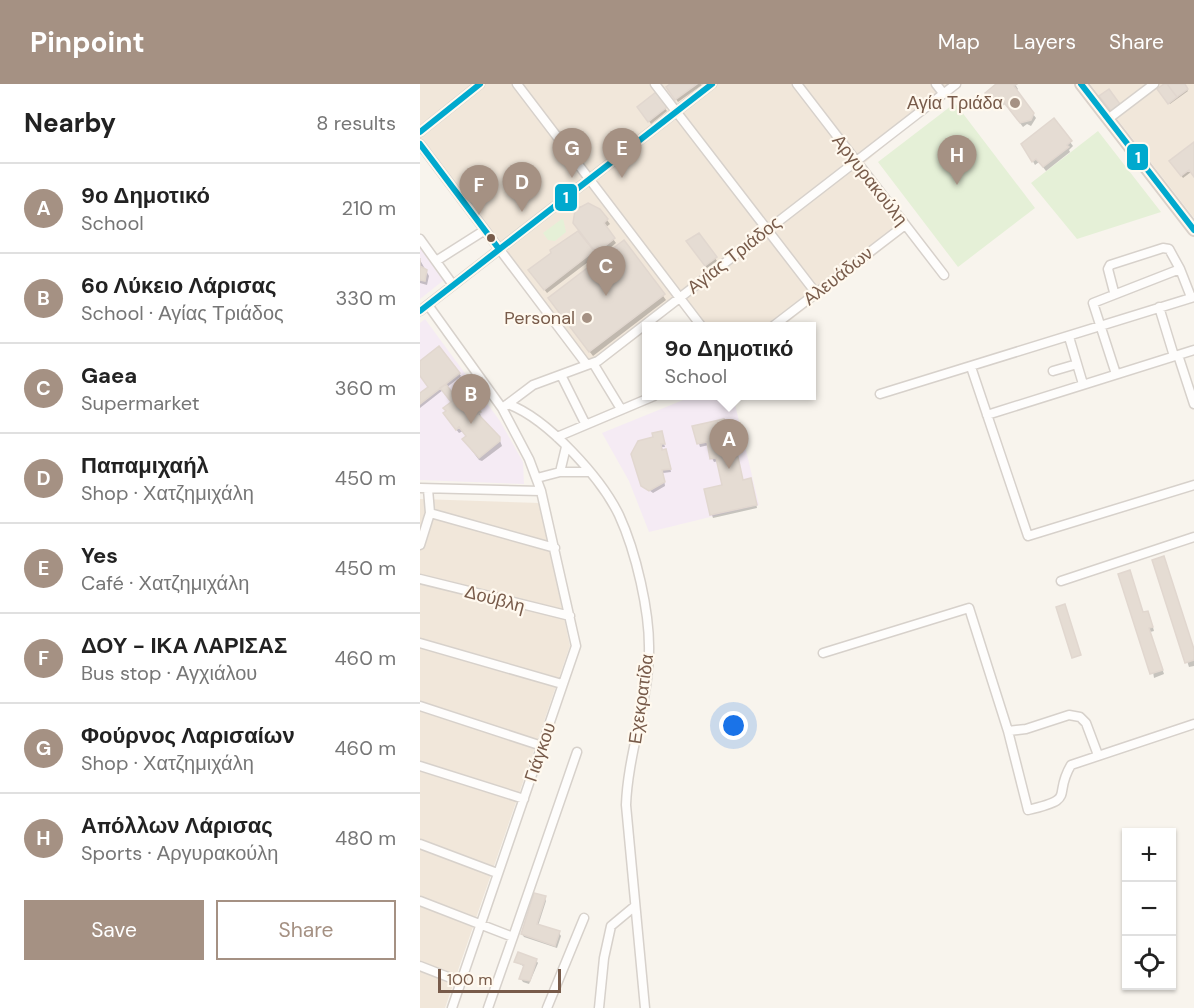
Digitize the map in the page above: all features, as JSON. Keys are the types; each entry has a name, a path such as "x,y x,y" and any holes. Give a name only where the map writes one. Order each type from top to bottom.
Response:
{"main road":[{"path":"1081,84 1193,228"}],"street":[{"path":"420,132 480,84"},
{"path":"517,84 698,322"},
{"path":"655,84 816,293"},
{"path":"505,406 424,308 712,84"},
{"name":"Αργυρακούλη","path":"796,84 944,275"},
{"path":"936,84 943,93"},
{"name":"Αγίας Τριάδος","path":"646,322 956,84"},
{"path":"1108,119 1154,84"},
{"path":"420,144 590,364 621,409"},
{"name":"Αλευάδων","path":"778,322 905,225"},
{"path":"436,261 485,230"},
{"path":"420,239 453,285"},
{"path":"880,394 1193,297 1169,249 1163,248 1110,265 1108,269 1114,292"},
{"path":"1116,374 1093,303 1114,292 1180,269"},
{"path":"1159,307 1194,404"},
{"name":"Αγίας Τριάδος","path":"505,406 533,385 590,364 642,325"},
{"path":"1069,337 1083,384"},
{"path":"987,415 1194,350"},
{"path":"1053,371 1077,364"},
{"path":"971,367 1028,536 1194,485"},
{"path":"561,375 585,423"},
{"path":"557,437 585,423 644,400"},
{"name":"Εχεκρατίδα","path":"505,406 532,418 557,437 588,472 619,516 647,620 649,652 646,695 627,792 645,1008"},
{"name":"Γιάγκου","path":"452,1008 576,646 541,490 505,406"},
{"path":"560,472 566,447"},
{"path":"537,478 560,472 588,472"},
{"path":"420,545 430,513 424,489 541,490"},
{"path":"430,513 555,548"},
{"path":"1061,580 1194,537"},
{"name":"Δούβλη","path":"420,579 546,613 570,616"},
{"path":"823,653 969,608 1008,731 1028,810 1055,802 1062,797 1071,765 1194,724"},
{"path":"420,643 562,684"},
{"path":"420,706 542,746"},
{"path":"1008,731 1026,729 1069,715 1080,717 1086,723 1098,755"},
{"path":"488,1008 577,752"},
{"path":"420,766 524,799"},
{"path":"420,844 497,873"},
{"path":"420,901 513,937"},
{"path":"599,1008 604,958 611,926 635,906"},
{"path":"547,1008 584,918"},
{"path":"420,966 461,982"}],"shaded area":[{"path":"420,84 956,84 861,166 909,229 788,322 694,322 679,305 657,322 642,322 642,334 595,370 420,140"},
{"path":"1090,84 1194,84 1194,218 1111,111"},
{"path":"420,247 444,280 420,299"},
{"path":"425,319 500,421 523,462 524,484 420,480 420,323"},
{"path":"683,400 734,400 759,505 649,532 629,481 602,433"},
{"path":"420,499 540,503 570,646 445,1008 420,1008"}],"green space":[{"path":"955,103 1035,208 958,267 878,162"},
{"path":"1098,131 1161,212 1077,239 1031,183"},
{"path":"563,218 566,232 555,241 548,240 543,233"}],"building":[{"path":"670,84 697,84 675,100 666,87"},
{"name":"Αγία Τριάδα","path":"996,84 1017,84 1014,86 1034,113 1031,120 1020,123 1002,100 995,106 985,93"},
{"path":"1167,84 1177,97 1168,104 1157,89"},
{"path":"1167,84 1185,84 1188,89 1177,97"},
{"path":"1109,89 1120,104 1111,111 1099,96"},
{"path":"656,92 667,107 648,122 637,107"},
{"path":"1054,118 1072,141 1067,145 1069,147 1043,167 1036,159 1032,162 1021,144"},
{"path":"1194,142 1194,177 1189,170 1181,176 1169,161"},
{"path":"588,203 600,209 608,219 604,223 615,238 600,250 598,247 594,250 573,223 575,210"},
{"path":"578,231 594,251 594,255 589,255 544,290 528,270 551,253 550,250"},
{"path":"699,233 717,257 705,266 686,241"},
{"path":"624,240 665,294 589,352 548,298"},
{"path":"420,266 427,270 425,281 420,280"},
{"path":"439,346 460,373 420,404 420,393 428,387 420,376 420,361"},
{"path":"446,384 456,398 451,402 440,388"},
{"path":"462,394 464,396 467,394 481,412 478,414 500,437 500,441 479,458 462,439 466,436 459,427 456,430 443,413 446,411 443,408"},
{"path":"724,419 725,424 729,423 731,433 741,430 745,446 736,448 743,480 751,478 757,505 710,515 704,489 722,485 716,458 710,459 707,442 697,444 692,426"},
{"path":"662,431 665,444 661,444 662,450 666,449 671,469 662,470 665,482 649,491 641,486 631,454 638,441 653,437 652,433"},
{"path":"1164,556 1194,649 1194,660 1185,663 1152,560"},
{"path":"1130,570 1143,612 1148,611 1153,627 1149,628 1163,670 1150,674 1118,574"},
{"path":"1065,604 1081,655 1072,658 1056,607"},
{"path":"534,893 546,896 537,924 560,931 555,946 521,934"},
{"path":"518,952 537,959 530,981 519,979 524,965 514,962"}],"transit line":[{"name":"1","path":"420,132 480,84"},
{"name":"1","path":"420,311 712,84"},
{"name":"1","path":"1081,84 1194,230"},
{"name":"1","path":"420,144 499,249"}],"place":[{"name":"Αγία Τριάδα","path":"1015,103"},
{"name":"Φούρνος Λαρισαίων","path":"572,178"},
{"name":"Yes","path":"622,178"},
{"name":"Απόλλων Λάρισας","path":"957,185"},
{"name":"Παπαμιχαήλ","path":"522,212"},
{"name":"ΔΟΥ - ΙΚΑ ΛΑΡΙΣΑΣ","path":"479,215"},
{"name":"Gaea","path":"606,296"},
{"name":"Personal","path":"587,318"},
{"name":"6ο Λύκειο Λάρισας","path":"471,424"},
{"name":"9ο Δημοτικό","path":"729,469"}]}
